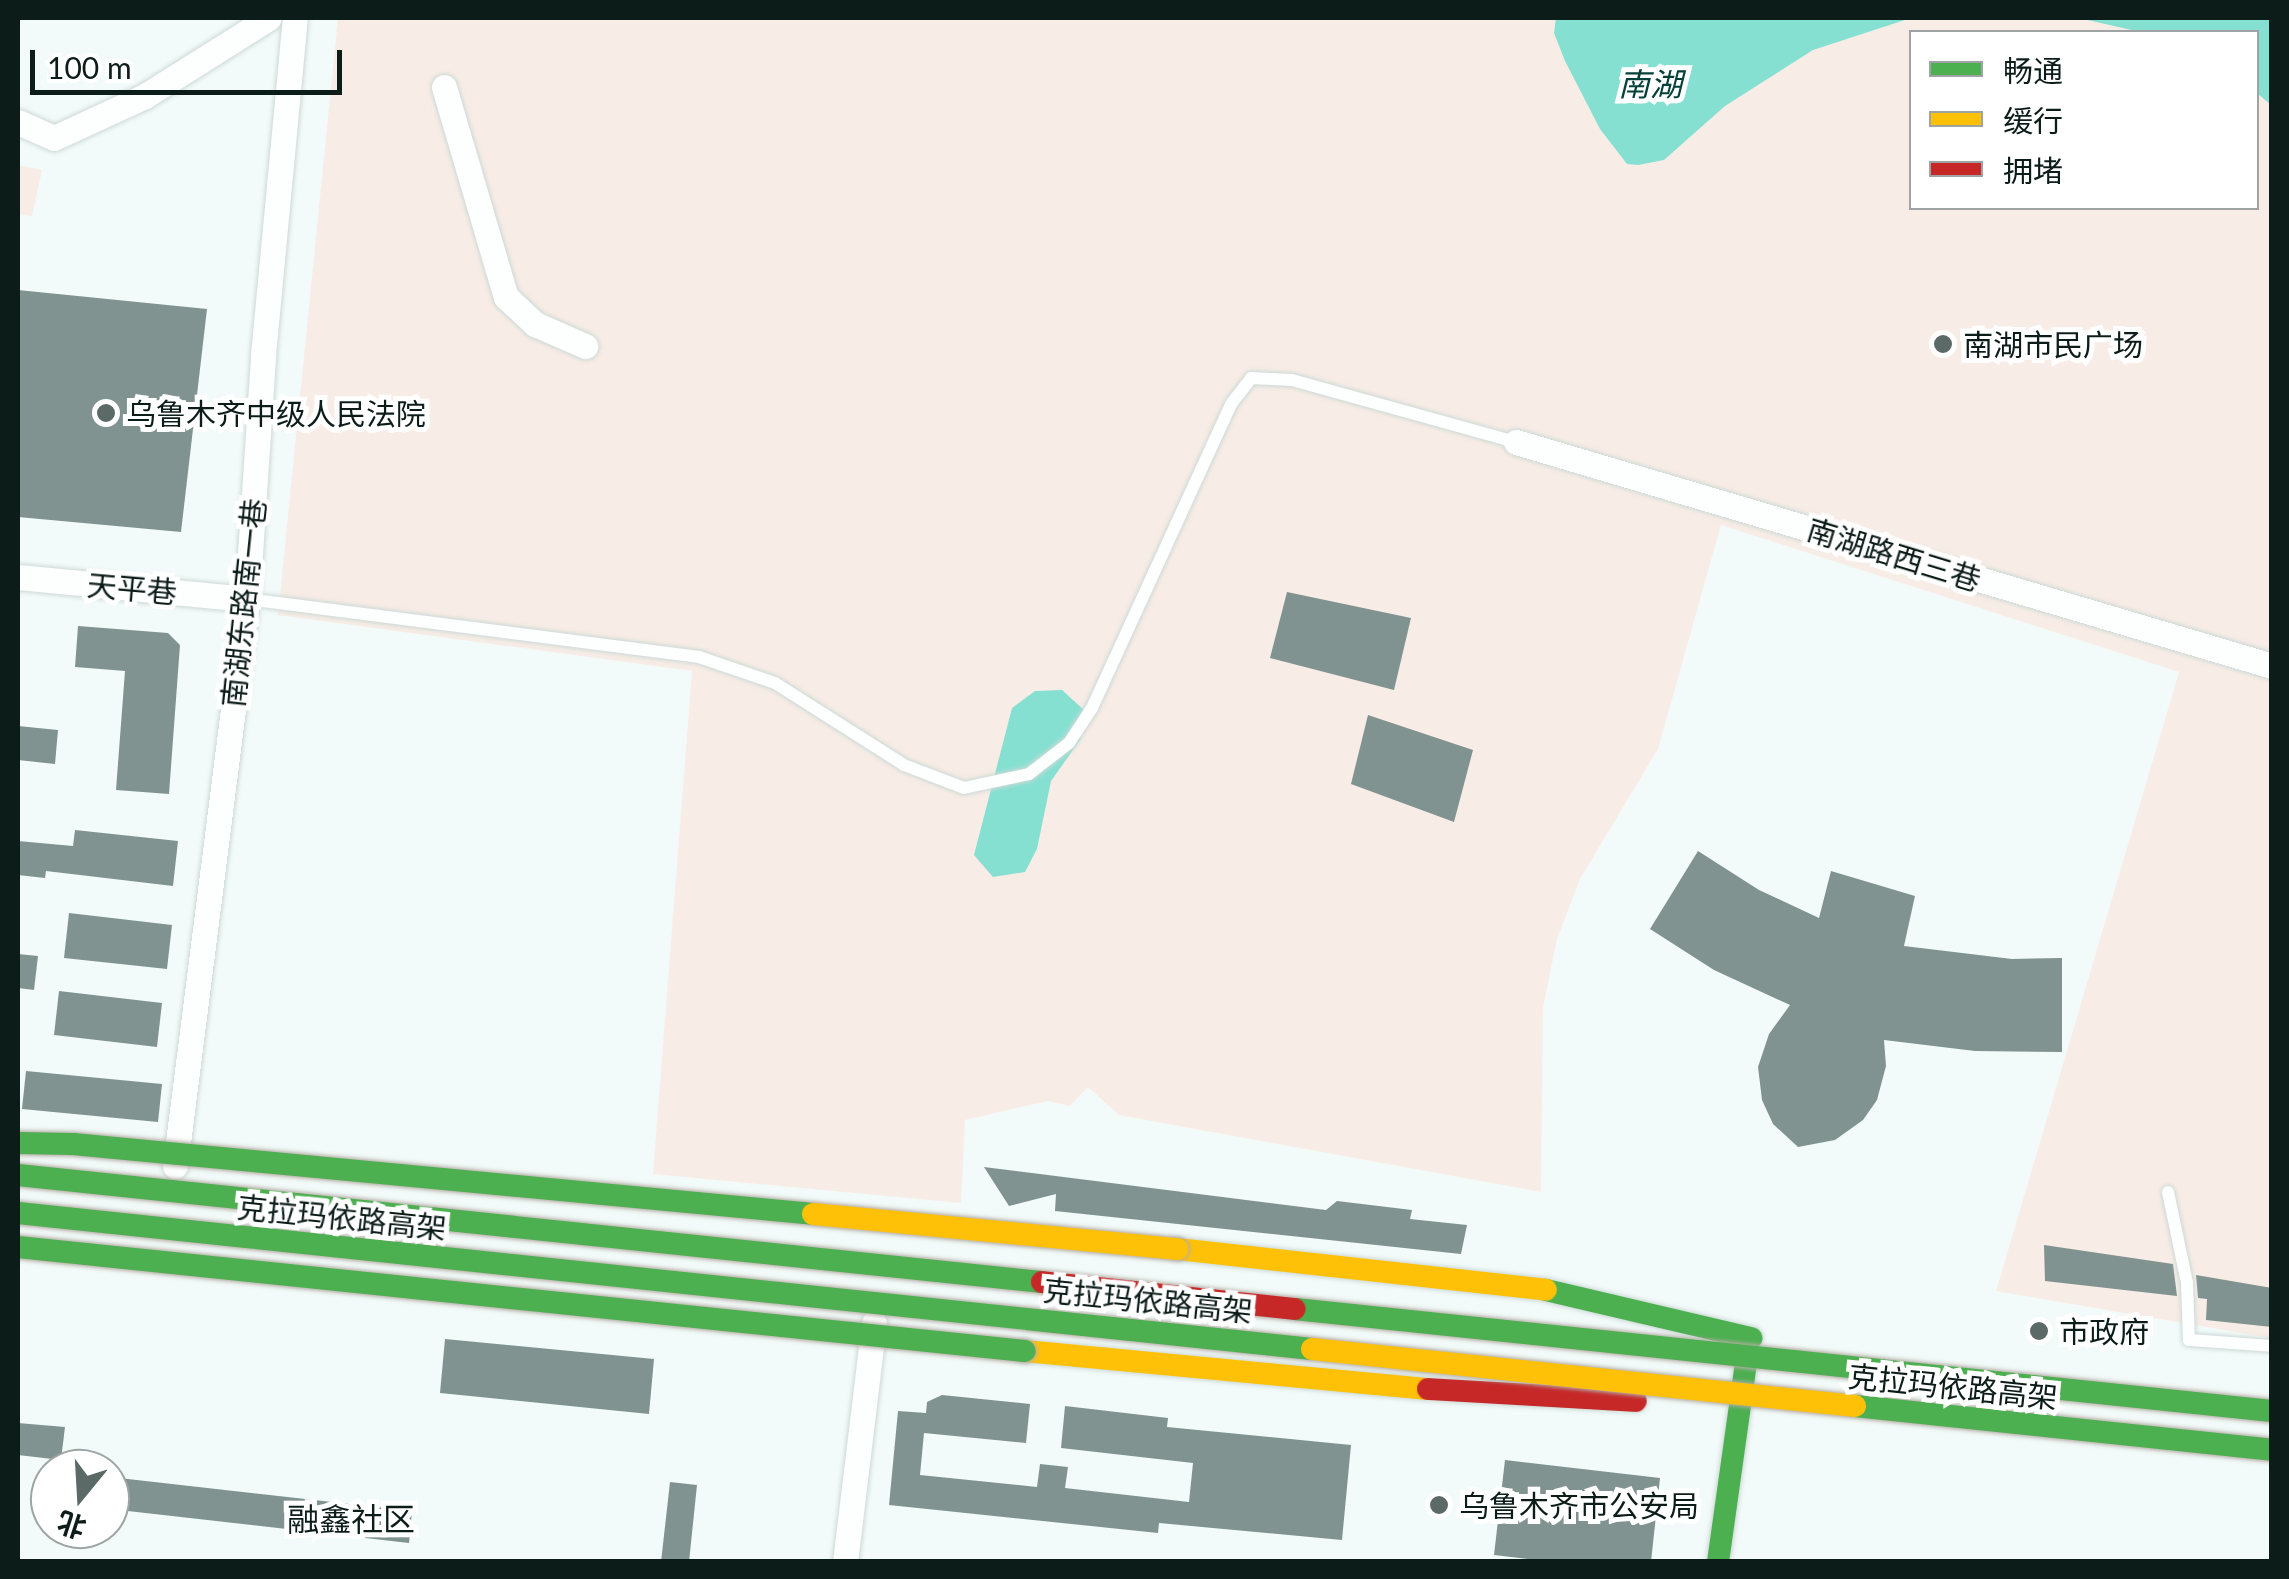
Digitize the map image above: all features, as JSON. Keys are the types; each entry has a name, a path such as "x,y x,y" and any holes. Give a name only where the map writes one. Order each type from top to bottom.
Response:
{"main road":[{"path":"18,1143 93,1146 1177,1249 1549,1290 1751,1338 1718,1562"},
{"name":"克拉玛依路高架","path":"18,1175 2272,1411"},
{"name":"克拉玛依路高架","path":"18,1214 2272,1450"},
{"path":"18,1248 1508,1397 1739,1404"}],"street":[{"path":"18,122 54,138 146,96 268,18"},
{"name":"南湖东路南一巷","path":"173,1186 247,599 263,355 295,18"},
{"path":"444,87 506,298 534,324 585,346"},
{"name":"南湖路西三巷","path":"1516,442 2272,666"},
{"name":"天平巷","path":"18,577 247,599"},
{"path":"845,1562 877,1294"}],"lane":[{"path":"247,599 700,657 775,683 904,764 964,788 1029,774 1068,743 1092,708 1231,404 1251,378 1292,380 1516,442"},
{"path":"2168,1192 2187,1283 2189,1340 2272,1346"}],"shaded area":[{"path":"338,18 2271,18 2271,1338 1996,1291 2179,672 1721,525 1658,749 1580,879 1557,939 1543,1008 1541,1192 1119,1115 1088,1087 1070,1106 1048,1101 965,1120 961,1203 653,1174 692,671 278,615"},
{"path":"18,165 42,170 32,216 18,214"}],"water":[{"name":"南湖","path":"1556,18 1911,18 1813,50 1725,106 1664,160 1638,165 1627,164 1600,129 1565,61 1554,33"},
{"path":"2079,18 2271,18 2271,105 2259,95 2259,30 2131,30"},
{"path":"1062,690 1084,710 1080,740 1051,781 1037,849 1025,872 993,877 974,855 1012,708 1035,691"}],"building":[{"name":"乌鲁木齐中级人民法院","path":"18,290 207,309 181,532 18,517"},
{"path":"1287,592 1411,618 1394,690 1270,658"},
{"path":"78,626 168,633 180,645 169,794 116,790 125,671 75,667"},
{"path":"1368,715 1473,750 1454,822 1351,784"},
{"path":"18,726 58,730 55,764 18,760"},
{"path":"75,830 178,841 173,886 46,871 45,878 18,875 18,841 73,846"},
{"path":"1698,851 1759,890 1819,918 1831,871 1915,896 1904,946 2012,959 2062,958 2062,1052 1975,1051 1884,1040 1886,1066 1877,1100 1863,1120 1835,1140 1798,1147 1773,1124 1762,1100 1758,1067 1769,1034 1790,1005 1714,970 1650,929"},
{"path":"69,913 172,925 167,969 64,958"},
{"path":"18,954 38,956 34,990 18,988"},
{"path":"59,991 162,1003 157,1047 54,1035"},
{"path":"26,1071 162,1084 158,1122 22,1109"},
{"path":"984,1167 1326,1210 1337,1201 1412,1210 1410,1219 1467,1225 1461,1254 1055,1211 1056,1194 1009,1206"},
{"path":"2044,1245 2173,1264 2177,1296 2045,1281"},
{"path":"2196,1275 2272,1288 2272,1327 2206,1320 2207,1299 2198,1298"},
{"path":"445,1339 654,1359 649,1414 440,1393"},
{"path":"942,1395 1030,1404 1026,1443 924,1433 920,1475 1037,1487 1040,1464 1068,1467 1065,1488 1189,1502 1193,1463 1061,1448 1065,1406 1168,1418 1167,1427 1351,1445 1342,1540 1159,1523 1158,1533 889,1505 898,1411 926,1413 927,1402"},
{"path":"18,1423 65,1427 62,1449 30,1449 30,1456 18,1455"},
{"path":"1505,1460 1660,1478 1651,1562 1552,1562 1494,1555"},
{"path":"130,1479 412,1511 409,1543 130,1511"},
{"path":"670,1482 697,1485 689,1562 661,1562"}],"traffic: fast":[{"path":"18,1143 73,1144 813,1214"},
{"path":"18,1175 1042,1282"},
{"path":"18,1213 1312,1349"},
{"path":"18,1247 1025,1351"},
{"path":"1546,1290 1751,1338"},
{"path":"1295,1309 2272,1411"},
{"path":"1718,1562 1745,1369"},
{"path":"1855,1406 2272,1450"}],"traffic: slow":[{"path":"813,1214 1177,1249"},
{"path":"1177,1249 1546,1290"},
{"path":"1312,1349 1855,1406"},
{"path":"1025,1351 1428,1389"}],"traffic: jam":[{"path":"1042,1282 1295,1309"},
{"path":"1428,1389 1636,1401"}],"place":[{"name":"南湖市民广场","path":"1943,344"},
{"name":"乌鲁木齐中级人民法院","path":"106,413"},
{"name":"市政府","path":"2039,1331"},
{"name":"乌鲁木齐市公安局","path":"1439,1505"}],"district":[{"name":"融鑫社区","path":"351,1519"}]}
